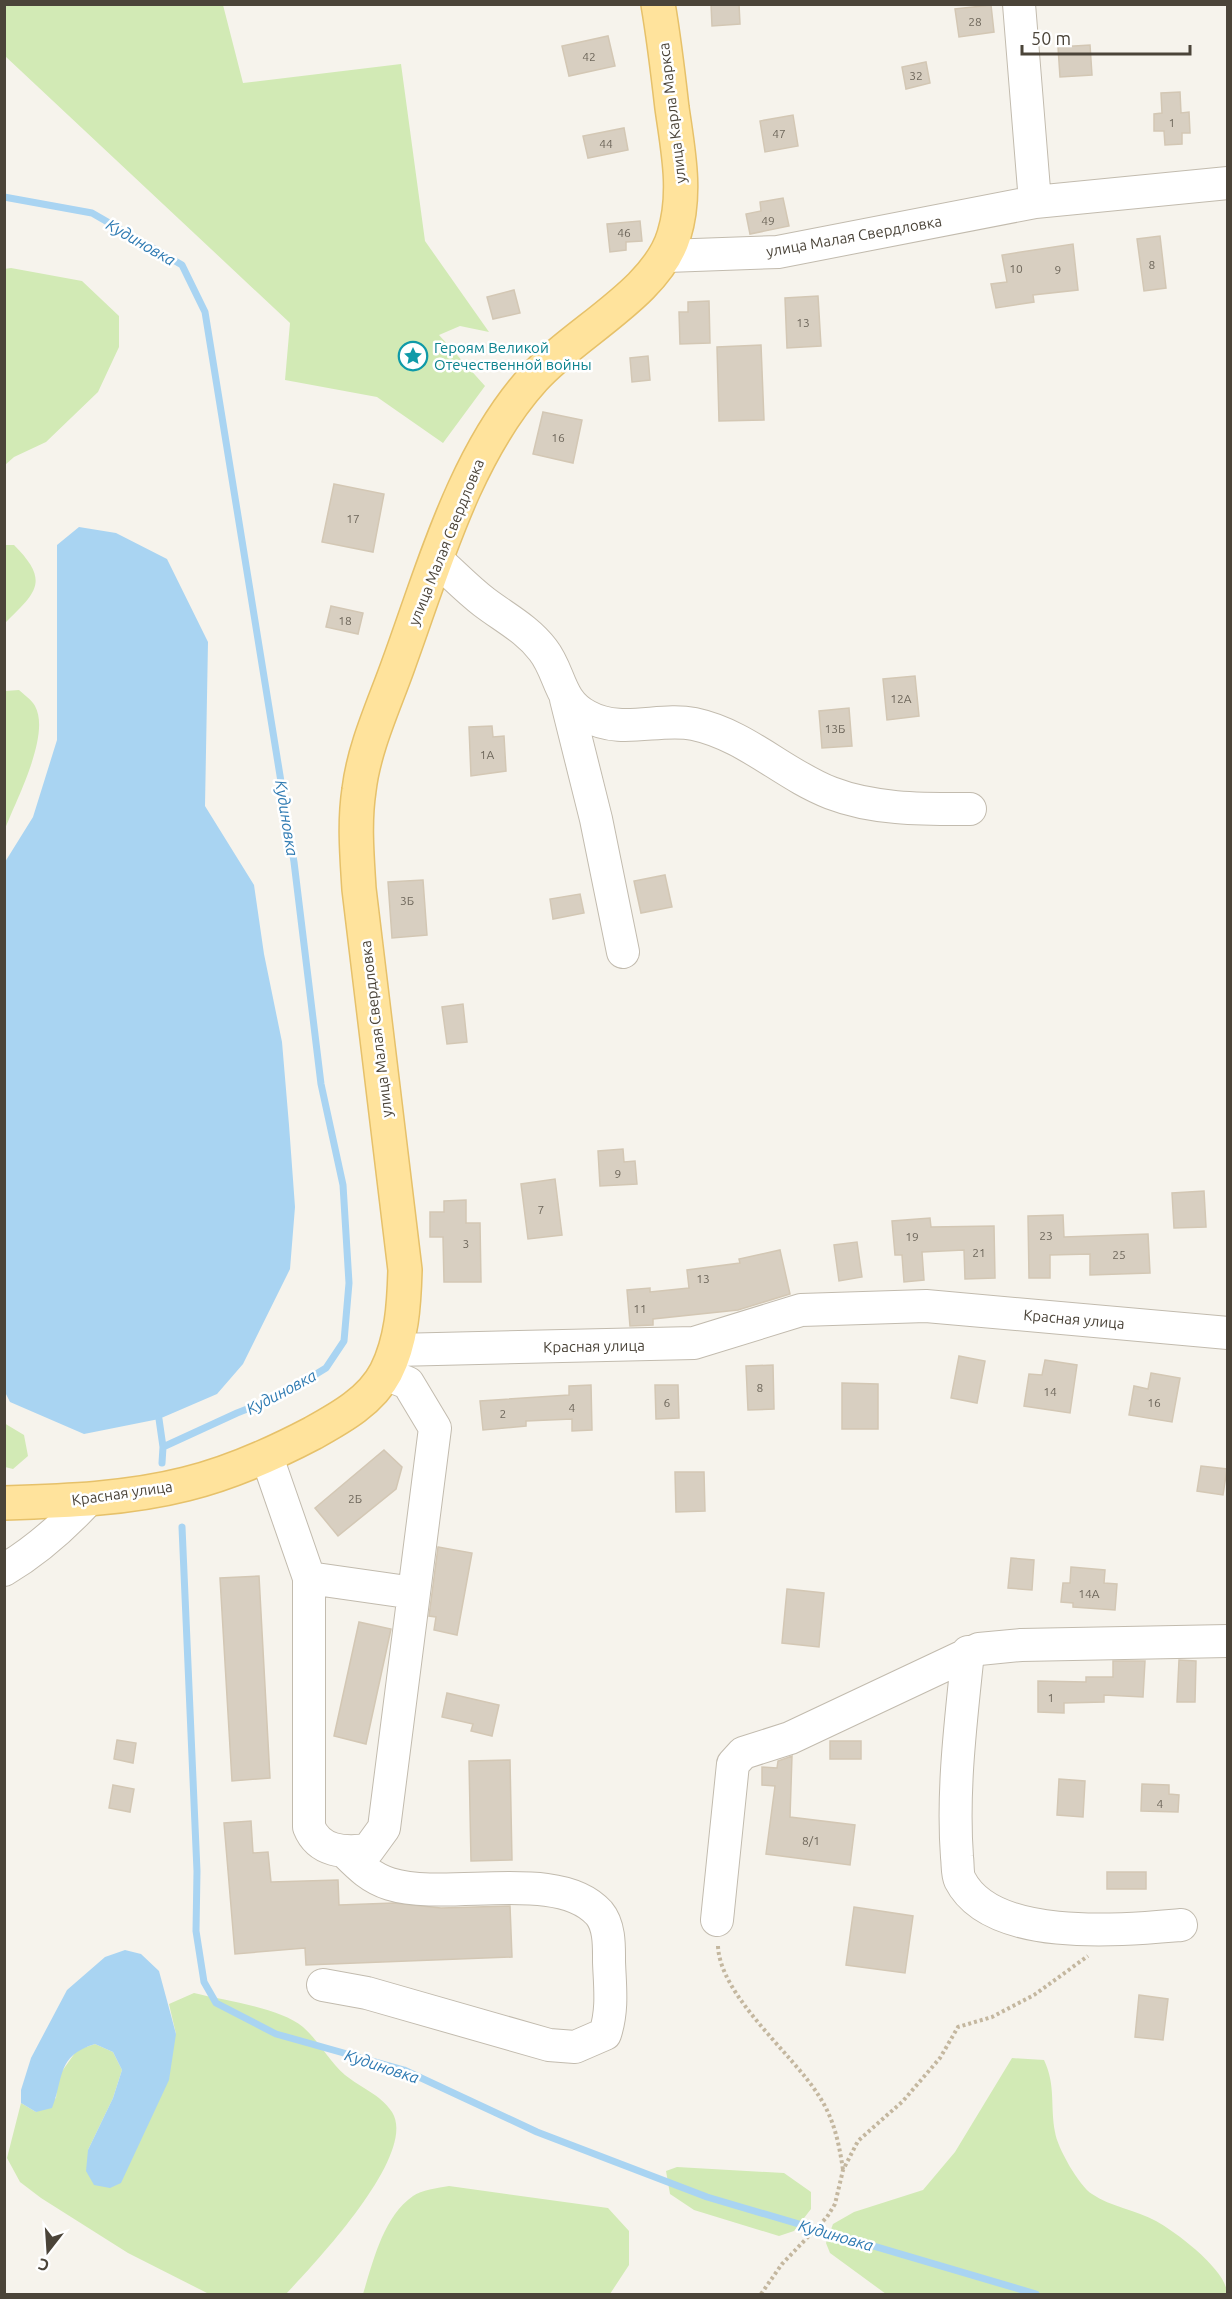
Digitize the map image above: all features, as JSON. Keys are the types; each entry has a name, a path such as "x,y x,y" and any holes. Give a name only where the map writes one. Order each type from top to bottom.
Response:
{"main road":[{"name":"улица Карла Маркса","path":"658,4 682,177 678,219 667,256"},
{"name":"улица Малая Свердловка","path":"390,1362 404,1311 405,1270 359,889 356,828 359,788 373,736 436,560 478,460 500,422 533,378 562,350 650,278 667,256"},
{"name":"Красная улица","path":"4,1503 89,1499 186,1484 267,1457 344,1416 365,1399 390,1362"}],"street":[{"path":"1019,4 1035,202"},
{"name":"улица Малая Свердловка","path":"667,256 777,252 1035,202 1227,183"},
{"path":"436,560 485,602 514,621 544,651 566,699 596,819 623,952"},
{"path":"566,699 586,716 609,725 692,724 728,735 831,793 861,801 930,809 970,809"},
{"name":"Красная улица","path":"390,1362 694,1343 801,1311 926,1306 1227,1333"},
{"path":"346,1853 368,1850 384,1828 435,1428 408,1383 390,1362"},
{"path":"267,1457 309,1578 309,1827 313,1837 323,1845 346,1853 368,1875 392,1884 417,1888 553,1890 579,1897 601,1915 608,1935 612,2015 605,2034 574,2047 549,2045 367,1993 323,1986"},
{"path":"4,1570 25,1558 69,1521 89,1499"},
{"path":"309,1578 414,1593"},
{"path":"717,1920 733,1764 743,1753 790,1738 980,1648 1022,1645 1227,1641"},
{"path":"968,1652 955,1828 959,1879 981,1905 1027,1924 1102,1931 1181,1925"}],"path":[{"path":"717,1920 721,1969 736,1993 819,2096 838,2134 843,2170"},
{"path":"761,2295 774,2273 827,2217 835,2204 843,2170 858,2141 911,2093 940,2058 958,2027 992,2017 1034,1995 1089,1955 1102,1931"}],"green space":[{"path":"4,5 223,5 243,83 401,64 425,241 489,332 460,326 439,335 485,386 443,443 377,397 285,380 290,323 5,56"},
{"path":"11,268 82,281 119,316 119,347 98,392 46,442 14,457 5,465 4,269"},
{"path":"5,545 14,545 25,557 32,568 35,586 25,603 5,623"},
{"path":"19,690 35,706 39,718 39,733 24,785 5,829 5,691"},
{"path":"4,1423 24,1435 28,1456 13,1469 5,1467"},
{"path":"194,1993 266,2010 293,2020 309,2033 345,2075 376,2096 392,2112 396,2131 391,2154 377,2180 339,2235 286,2294 207,2293 128,2253 41,2198 20,2182 7,2158 21,2103 36,2112 56,2098 58,2077 77,2050 95,2044 113,2052 122,2070 113,2098 88,2150 176,2034 169,2004"},
{"path":"1012,2058 1044,2060 1050,2078 1057,2139 1069,2166 1087,2190 1107,2202 1156,2221 1176,2234 1219,2274 1227,2294 886,2294 830,2253 826,2243 833,2224 854,2212 923,2190 955,2152"},
{"path":"677,2167 784,2173 811,2192 811,2209 794,2231 779,2236 694,2210 670,2194 666,2171"},
{"path":"449,2186 608,2208 629,2231 629,2265 610,2294 363,2294 380,2241 394,2216 416,2194"}],"water":[{"path":"79,527 116,533 167,559 208,642 205,806 254,885 264,954 282,1042 295,1207 290,1269 243,1364 217,1394 159,1419 84,1434 10,1402 4,1390 5,862 33,817 57,740 57,545"},
{"path":"125,1950 141,1954 159,1971 176,2034 169,2080 121,2183 110,2188 94,2185 86,2171 88,2150 113,2098 122,2070 113,2052 95,2044 74,2055 63,2069 52,2108 36,2112 21,2103 21,2090 31,2058 67,1990 105,1957"}],"building":[{"path":"711,4 739,4 740,24 712,26"},
{"path":"991,5 994,32 959,37 955,9"},
{"path":"608,36 615,66 569,76 562,46"},
{"path":"1090,45 1092,75 1060,77 1058,47"},
{"path":"926,62 930,83 906,89 902,67"},
{"path":"1180,92 1181,113 1189,112 1190,133 1182,133 1182,144 1165,145 1164,131 1154,131 1154,114 1162,113 1161,93"},
{"path":"793,115 798,146 765,152 760,121"},
{"path":"624,128 628,150 588,158 583,136"},
{"path":"783,198 789,226 750,234 746,214 761,211 760,202"},
{"path":"640,221 642,241 626,242 626,250 610,252 607,224"},
{"path":"1160,236 1166,288 1144,291 1137,239"},
{"path":"1073,244 1078,290 1033,295 1034,302 996,308 991,284 1007,282 1002,255"},
{"path":"514,290 520,313 493,319 487,297"},
{"path":"818,296 821,346 787,348 785,298"},
{"path":"709,301 710,343 680,344 679,312 688,312 688,302"},
{"path":"761,345 764,420 719,421 717,347"},
{"path":"648,356 650,380 632,382 630,358"},
{"path":"543,412 582,420 573,463 533,454"},
{"path":"334,484 384,494 373,552 322,542"},
{"path":"331,606 363,613 358,634 326,627"},
{"path":"915,676 919,716 887,720 883,679"},
{"path":"849,708 852,746 822,748 819,711"},
{"path":"492,726 493,737 504,736 506,771 471,776 469,727"},
{"path":"665,875 672,907 641,913 634,881"},
{"path":"423,880 427,935 392,938 388,882"},
{"path":"580,894 584,913 553,919 550,899"},
{"path":"463,1004 467,1042 447,1044 442,1007"},
{"path":"623,1149 624,1162 635,1161 637,1184 600,1186 598,1151"},
{"path":"555,1179 562,1235 528,1239 521,1184"},
{"path":"1204,1191 1206,1227 1174,1228 1172,1193"},
{"path":"466,1200 466,1223 480,1223 481,1282 444,1282 443,1237 430,1237 430,1212 444,1212 444,1201"},
{"path":"1063,1215 1064,1237 1148,1234 1150,1273 1090,1275 1090,1254 1050,1255 1050,1278 1029,1278 1028,1216"},
{"path":"930,1218 931,1227 994,1226 995,1278 965,1279 964,1250 922,1252 924,1280 904,1282 902,1255 895,1255 892,1221"},
{"path":"857,1242 862,1277 839,1281 834,1245"},
{"path":"780,1250 790,1294 738,1310 653,1319 653,1325 630,1326 627,1290 650,1288 650,1292 689,1288 687,1270 740,1263 739,1259"},
{"path":"959,1356 985,1361 977,1403 951,1398"},
{"path":"1045,1360 1077,1365 1070,1413 1024,1406 1029,1374 1042,1375"},
{"path":"773,1365 774,1409 748,1410 746,1366"},
{"path":"1151,1373 1180,1378 1172,1422 1129,1415 1134,1386 1148,1389"},
{"path":"842,1383 878,1384 878,1429 842,1429"},
{"path":"591,1385 592,1430 572,1431 572,1419 526,1421 526,1426 483,1430 480,1401 569,1395 569,1386"},
{"path":"655,1385 678,1385 679,1418 656,1419"},
{"path":"384,1450 402,1467 396,1489 338,1536 315,1508"},
{"path":"1201,1466 1227,1469 1223,1495 1197,1491"},
{"path":"675,1472 704,1472 705,1511 676,1512"},
{"path":"438,1547 472,1553 457,1635 434,1630 436,1617 429,1616"},
{"path":"1011,1558 1034,1560 1032,1590 1008,1588"},
{"path":"1071,1567 1105,1570 1104,1583 1117,1584 1115,1610 1073,1607 1073,1603 1061,1602 1063,1583 1070,1583"},
{"path":"259,1576 270,1778 232,1781 220,1578"},
{"path":"787,1589 824,1593 819,1647 782,1643"},
{"path":"359,1622 391,1629 366,1744 334,1736"},
{"path":"1179,1660 1196,1661 1195,1702 1177,1702"},
{"path":"1113,1661 1145,1661 1143,1697 1104,1695 1104,1702 1064,1703 1064,1713 1038,1712 1038,1681 1086,1682 1086,1677 1113,1677"},
{"path":"447,1693 499,1705 492,1736 471,1731 473,1724 442,1717"},
{"path":"117,1740 136,1743 133,1763 114,1759"},
{"path":"830,1741 861,1741 861,1759 830,1759"},
{"path":"792,1756 790,1817 855,1825 850,1865 766,1854 775,1786 762,1785 762,1767 777,1768 778,1761"},
{"path":"510,1760 512,1860 471,1861 469,1761"},
{"path":"1059,1779 1085,1781 1083,1817 1057,1815"},
{"path":"1142,1784 1169,1785 1169,1794 1179,1795 1178,1812 1141,1811"},
{"path":"113,1785 134,1789 130,1812 109,1808"},
{"path":"251,1821 253,1853 268,1852 271,1882 338,1880 339,1905 394,1903 441,1908 510,1906 512,1957 306,1965 305,1948 235,1954 224,1823"},
{"path":"1107,1872 1146,1872 1146,1889 1107,1889"},
{"path":"854,1907 913,1916 905,1973 846,1965"},
{"path":"1139,1995 1168,1999 1163,2040 1135,2037"}],"waterway":[{"name":"Кудиновка","path":"4,197 92,213 182,265 205,312 294,862 321,1084 343,1185 349,1283 344,1341 326,1368 282,1395 163,1447 162,1463"},
{"path":"159,1419 163,1447"},
{"name":"Кудиновка","path":"182,1527 197,1871 196,1931 204,1982 216,2003 276,2034 404,2070 537,2132 707,2197 1036,2294"}],"place":[{"name":"Героям Великой Отечественной войны","path":"413,356"}]}
